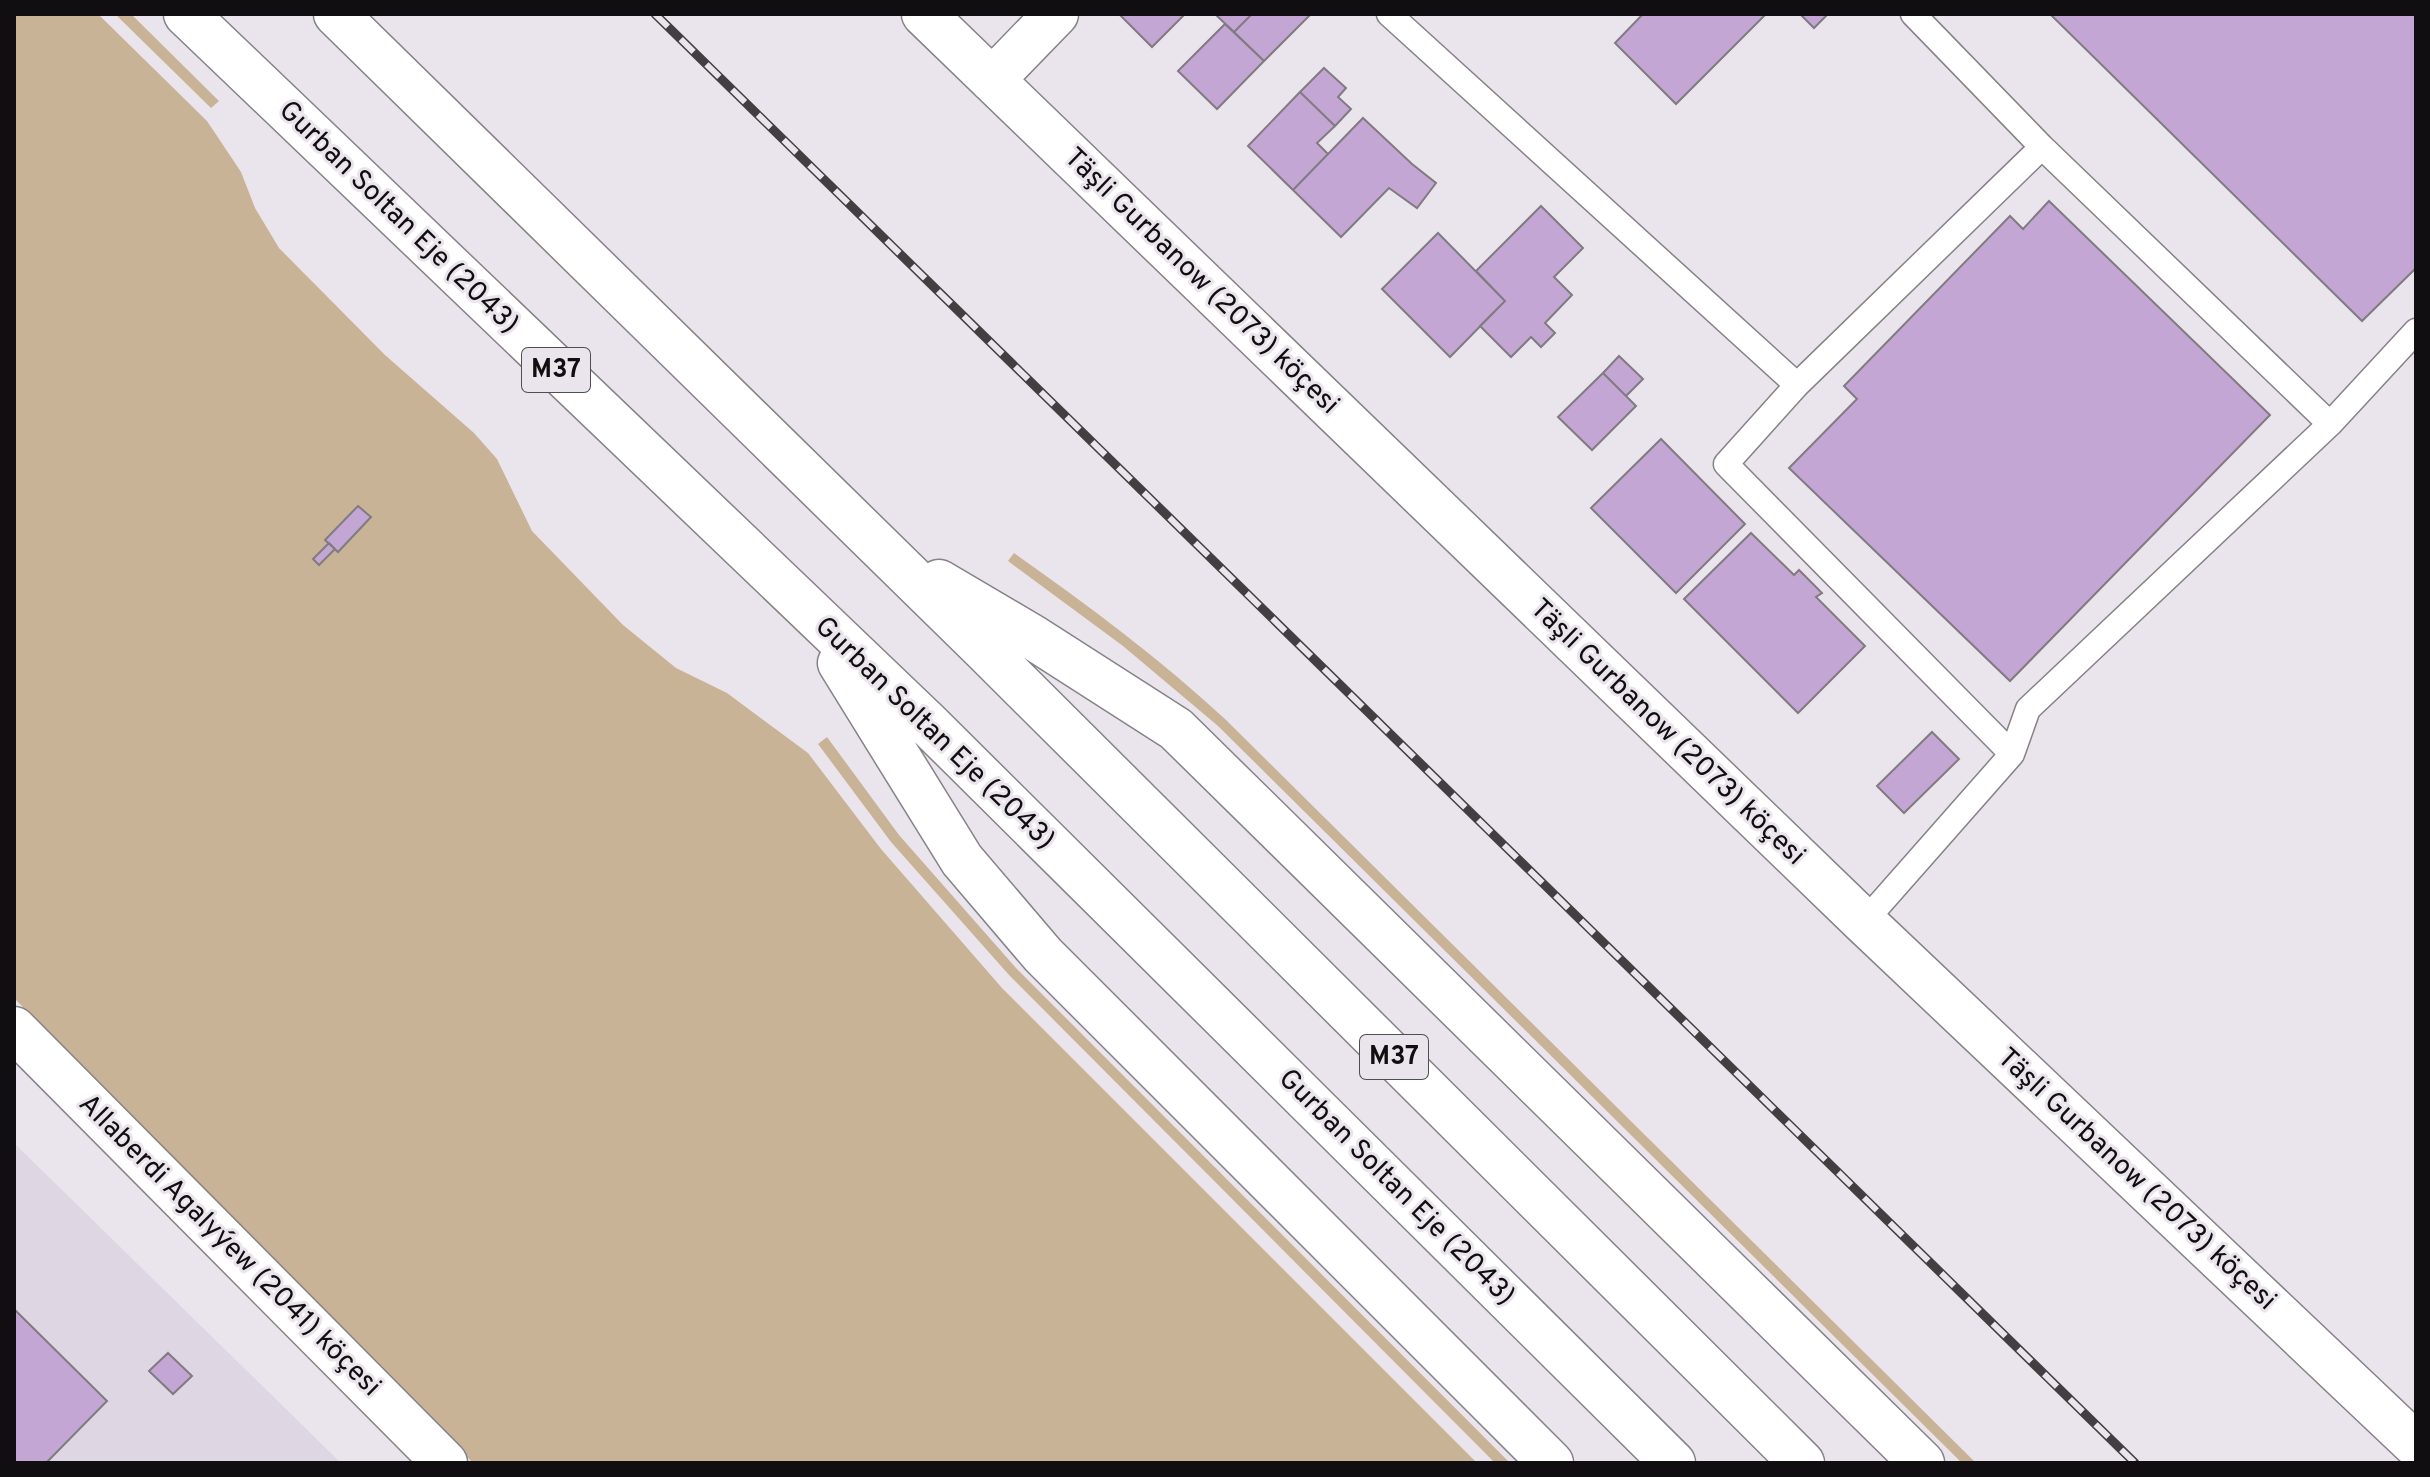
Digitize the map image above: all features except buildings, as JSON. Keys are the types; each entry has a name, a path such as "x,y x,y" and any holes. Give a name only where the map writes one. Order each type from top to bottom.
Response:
{"main road":[{"name":"Gurban Soltan Eje (2043)","path":"186,14 928,724 1673,1463"},
{"name":"M37","path":"336,14 986,651 1802,1463"},
{"name":"Täşli Gurbanow (2073) köçesi","path":"924,14 1864,922 2416,1445"},
{"path":"992,80 1056,14"},
{"path":"882,549 1034,638 1176,729 1922,1463"},
{"path":"810,613 962,860 1043,955 1551,1463"},
{"name":"Allaberdi Agalyýew (2041) köçesi","path":"14,1029 445,1463"}],"lane":[{"path":"1389,14 1797,385"},
{"path":"1913,14 2042,147 2330,424"},
{"path":"2012,754 1726,464 1797,385 2042,147"},
{"path":"1864,922 2012,754 2028,709 2330,424 2416,331"}],"shaded area":[{"path":"14,14 98,14 207,121 241,172 255,208 279,248 385,355 474,433 497,459 532,531 623,625 676,668 727,693 808,753 881,849 1002,988 1477,1463 473,1463 14,998"},
{"path":"115,14 131,14 219,101 211,108"},
{"path":"1014,553 1122,633 1225,719 1976,1463 1962,1463 1218,726 1123,646 1008,561"},
{"path":"827,737 899,835 1016,968 1510,1463 1495,1463 1009,975 891,842 818,744"},
{"path":"14,1143 341,1463 14,1463"}],"railway":[{"path":"655,14 2135,1463"}]}
